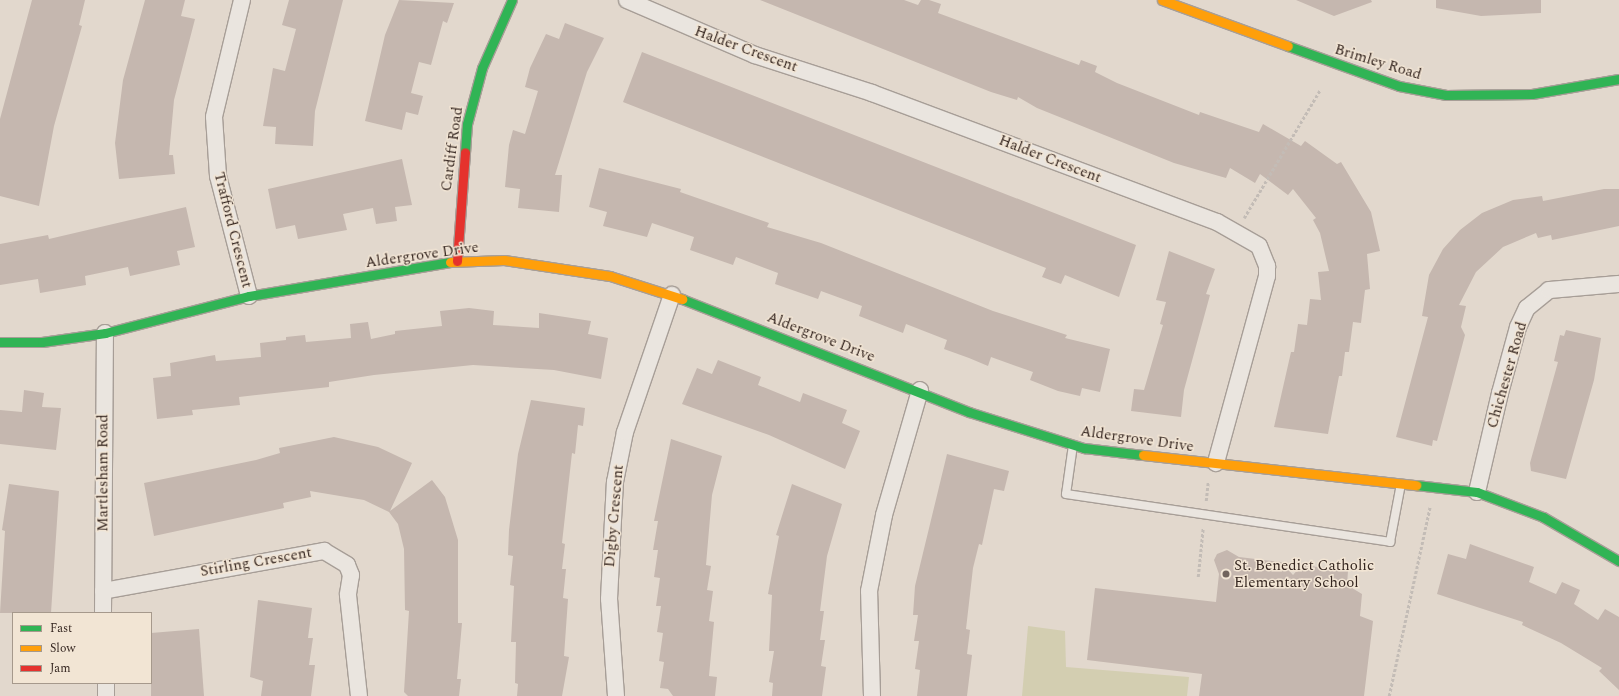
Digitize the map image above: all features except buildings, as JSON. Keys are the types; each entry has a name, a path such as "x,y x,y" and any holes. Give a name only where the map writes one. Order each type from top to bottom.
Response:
{"street":[{"name":"Trafford Crescent","path":"242,0 214,116 218,176 249,296"},
{"name":"Cardiff Road","path":"457,261 467,124 482,68 512,0"},
{"name":"Halder Crescent","path":"627,0 755,55 872,93 1236,232 1259,246 1267,266 1267,276 1216,463"},
{"name":"Brimley Road","path":"1162,0 1399,86 1446,95 1532,94 1619,79"},
{"name":"Aldergrove Drive","path":"0,342 42,342 104,333 249,296 457,261 504,260 610,276 672,296 920,390 969,412 1074,444 1216,463 1435,485 1477,492 1543,517 1619,560"},
{"name":"Chichester Road","path":"1477,492 1500,393 1527,308 1549,290 1619,284"},
{"name":"Digby Crescent","path":"616,696 609,599 615,482 625,432 672,296"},
{"name":"Martlesham Road","path":"104,333 104,612"},
{"path":"872,696 870,584 884,516 920,390"},
{"name":"Stirling Crescent","path":"103,591 324,551 346,566 351,576 348,595 359,696"},
{"path":"106,684 106,696"}],"lane":[{"path":"1074,444 1066,494 1390,542 1401,482"}],"path":[{"path":"1236,232 1320,90"},
{"path":"1389,696 1435,485"}],"shaded area":[{"path":"1028,626 1065,631 1066,667 1189,677 1187,696 1022,696"}],"traffic: fast":[{"path":"465,152 467,124 482,68 512,0"},
{"path":"1288,46 1399,86 1446,95 1532,94 1619,79"},
{"path":"0,342 42,342 105,333 249,296 450,262"},
{"path":"682,299 969,412 1084,448 1143,455"},
{"path":"1416,485 1477,492 1543,517 1619,561"}],"traffic: slow":[{"path":"1162,0 1288,46"},
{"path":"450,262 504,260 610,276 682,299"},
{"path":"1143,455 1416,485"}],"traffic: jam":[{"path":"457,261 465,152"}],"place":[{"name":"St. Benedict Catholic Elementary School","path":"1226,574"}]}
